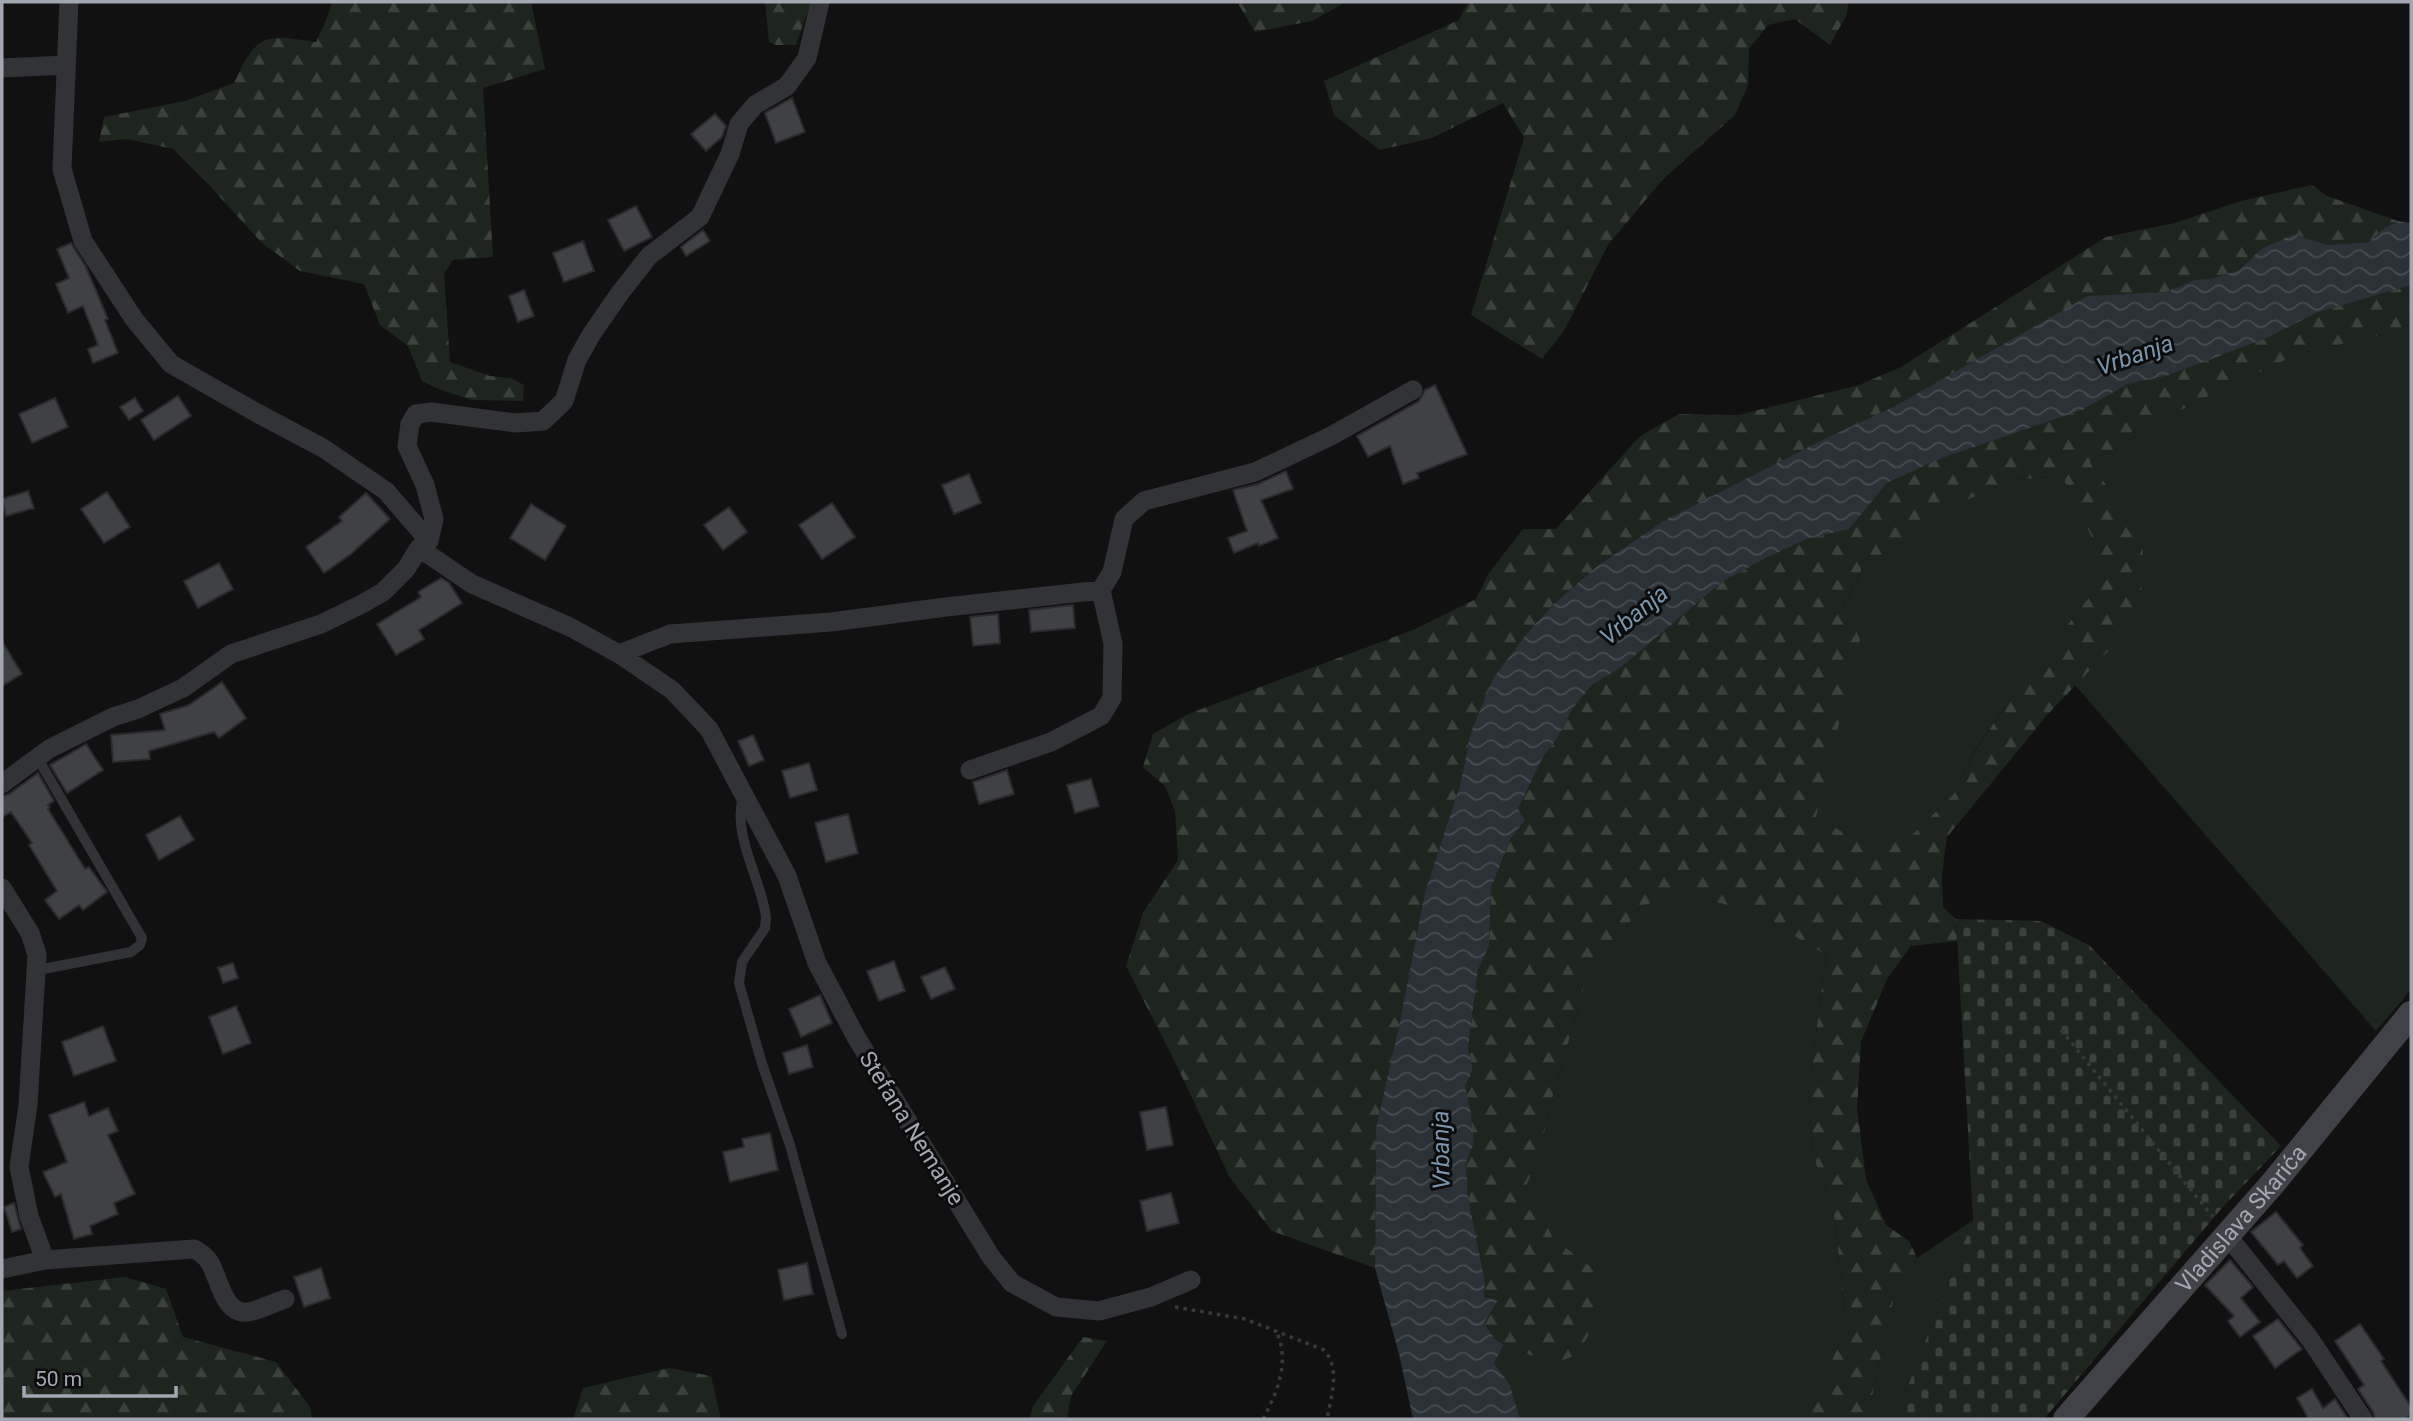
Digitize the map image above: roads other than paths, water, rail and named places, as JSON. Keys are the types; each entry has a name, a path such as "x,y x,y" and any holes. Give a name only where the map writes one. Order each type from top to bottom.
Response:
{"street":[{"name":"Stefana Nemanje","path":"69,2 62,169 82,241 134,319 171,364 323,448 386,491 424,545 472,584 570,627 619,654 671,690 709,729 786,876 817,963 856,1037 991,1257 1012,1283 1056,1307 1099,1311 1147,1298 1191,1280"},
{"path":"2,784 37,757 113,717 138,709 183,688 231,654 321,624 383,592 424,545 434,519 425,485 407,446 410,425 416,414 431,412 516,423 542,421 564,401 577,360 620,293 649,256 700,217 730,155 740,124 755,105 787,86 807,58 820,2"},
{"path":"2,68 66,65"},
{"path":"970,770 1051,742 1101,716 1112,698 1113,644 1101,590 1112,572 1124,519 1144,501 1255,472 1331,436 1413,390"},
{"path":"619,654 670,634 831,622 1101,590"},
{"path":"2,888 30,933 37,955 29,1105 19,1167 29,1216 45,1260"},
{"name":"Vladislava Skarića","path":"2066,1419 2274,1182 2411,1014"},
{"path":"2227,1235 2310,1339 2363,1419"},
{"path":"2,1269 45,1260 194,1249 202,1252 210,1262 226,1300 237,1310 246,1313 285,1299"}],"lane":[{"path":"37,757 142,938 140,945 131,952 37,970"},
{"path":"744,794 741,822 766,917 765,928 742,962 739,983 790,1145 842,1334"}],"water":[{"name":"Vrbanja","path":"2398,221 2411,223 2411,285 2316,313 2269,337 2166,376 2128,384 2082,410 1937,460 1887,483 1849,529 1807,539 1722,582 1620,668 1592,685 1573,708 1542,759 1518,809 1525,820 1510,840 1491,888 1489,946 1478,970 1468,1049 1473,1070 1465,1086 1474,1143 1466,1163 1468,1197 1485,1282 1484,1297 1498,1300 1484,1323 1495,1339 1504,1345 1494,1363 1510,1385 1520,1419 1413,1419 1399,1354 1375,1268 1376,1128 1425,892 1460,785 1471,732 1494,677 1529,631 1554,604 1596,567 1663,521 1893,407 2088,296 2166,292 2194,280 2214,278 2239,270 2261,249 2294,234 2327,245 2369,242 2384,228"}]}
